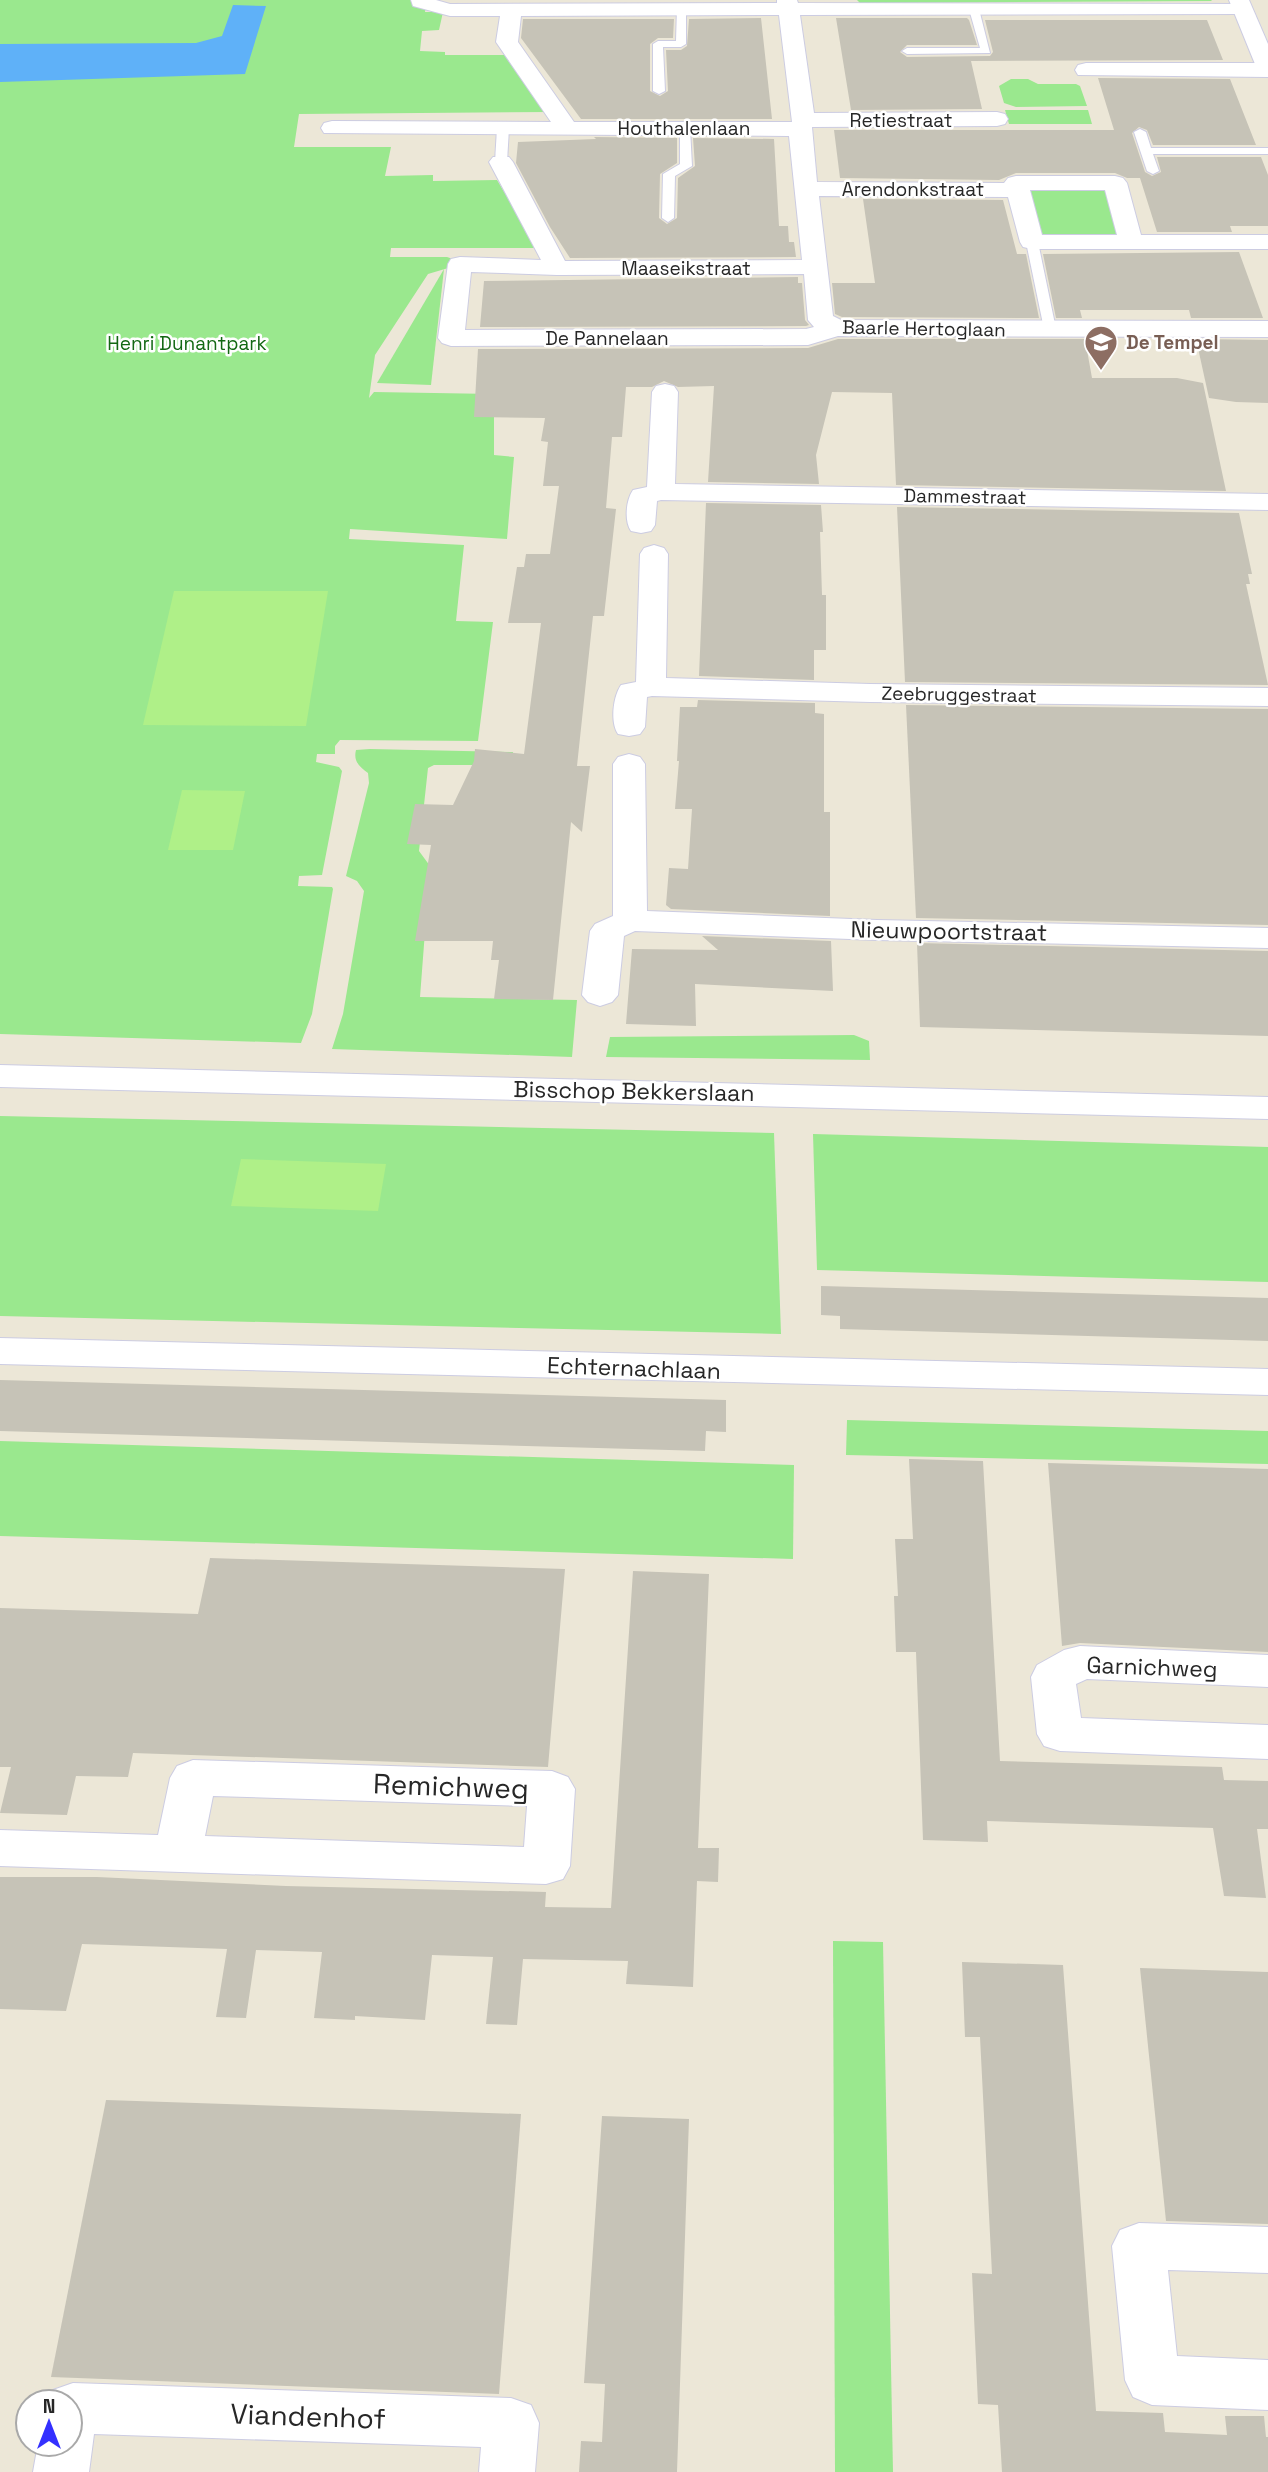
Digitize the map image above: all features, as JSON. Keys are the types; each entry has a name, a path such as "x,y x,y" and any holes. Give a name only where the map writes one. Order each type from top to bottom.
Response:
{"street":[{"path":"420,2 450,10 499,6 681,9 788,4 974,9 1240,4 1268,69 1086,71"},
{"name":"Baarle Hertoglaan","path":"788,4 821,320 836,328 1268,329"},
{"path":"499,6 507,40 567,128"},
{"name":"Retiestraat","path":"802,125 997,119"},
{"name":"Houthalenlaan","path":"332,128 684,128 802,125"},
{"path":"501,162 557,268"},
{"name":"Arendonkstraat","path":"1032,242 1016,183 1115,183 1131,242"},
{"name":"Arendonkstraat","path":"807,189 1018,190"},
{"path":"1032,242 1268,242"},
{"name":"Maaseikstraat","path":"460,264 557,268 815,267"},
{"name":"De Pannelaan","path":"460,264 451,338 808,337 836,328"},
{"path":"641,525 643,496 661,492 665,392"},
{"name":"Dammestraat","path":"661,492 1268,502"},
{"path":"629,727 632,692 651,687 654,554"},
{"name":"Zeebruggestraat","path":"651,687 870,693 1268,697"},
{"path":"600,995 607,931 630,921 629,764"},
{"name":"Nieuwpoortstraat","path":"630,921 877,930 1268,938"},
{"name":"Bisschop Bekkerslaan","path":"0,1076 1268,1108"},
{"name":"Echternachlaan","path":"0,1351 1268,1382"},
{"name":"Garnichweg","path":"1268,1671 1080,1662 1053,1677 1060,1734 1268,1742"},
{"name":"Remichweg","path":"0,1847 546,1866 552,1789 193,1778 178,1853"},
{"path":"1268,2250 1139,2246 1152,2381 1268,2385"},
{"name":"Viandenhof","path":"84,2408 511,2423 507,2472"}],"lane":[{"path":"659,91 658,44 681,44 681,9"},
{"path":"906,51 986,51 974,9"},
{"path":"501,162 503,128"},
{"path":"668,218 669,174 686,166 684,128"},
{"path":"1140,132 1153,171"},
{"path":"1146,151 1268,151"},
{"path":"1032,242 1050,329"}],"green space":[{"name":"Henri Dunantpark","path":"0,0 427,0 425,12 443,12 439,30 422,31 420,51 445,52 445,55 511,55 551,112 299,114 294,147 391,147 385,176 433,175 433,181 497,180 538,248 391,248 390,257 447,257 465,263 428,274 375,355 369,398 374,392 494,394 494,455 514,457 507,539 350,529 349,539 464,545 456,621 493,622 478,741 340,740 335,746 335,754 317,754 316,762 339,767 342,771 322,875 299,876 298,886 333,889 312,1014 301,1043 0,1034"},
{"path":"857,0 1211,0 1212,1 860,3"},
{"path":"1011,79 1028,79 1038,84 1076,84 1080,86 1087,106 1016,107 1004,103 999,86"},
{"path":"1005,110 1088,110 1092,124 1009,124"},
{"path":"1103,185 1125,236 1039,238 1026,186"},
{"path":"444,269 431,385 377,383"},
{"path":"174,591 328,591 306,726 143,725"},
{"path":"356,750 513,752 511,765 434,765 428,768 419,851 430,866 420,997 577,1000 572,1057 332,1049 343,1014 364,891 357,881 346,876 369,783 368,773 358,764 355,754"},
{"path":"182,790 245,791 233,850 168,850"},
{"path":"854,1035 869,1041 870,1060 606,1057 610,1037"},
{"path":"0,1116 774,1133 781,1334 0,1316"},
{"path":"813,1134 1268,1147 1268,1282 817,1270"},
{"path":"241,1159 386,1164 378,1211 231,1206"},
{"path":"847,1420 1268,1431 1268,1464 846,1455"},
{"path":"0,1441 794,1465 793,1559 0,1536"},
{"path":"833,1941 883,1942 893,2472 835,2472"}],"water":[{"path":"233,5 266,6 245,74 0,82 0,44 196,43 222,36"}],"building":[{"path":"761,18 772,119 581,119 521,38 523,19 674,19 673,38 658,38 650,44 650,91 660,96 668,91 666,50 681,50 687,46 689,19"},
{"path":"836,18 969,20 977,45 907,45 900,52 907,57 990,56 993,52 985,20 1207,20 1223,60 971,61 982,109 851,110"},
{"path":"1098,78 1230,79 1256,145 1153,145 1147,130 1139,127 1132,133 1145,172 1152,176 1161,172 1157,157 1261,157 1268,175 1268,226 1230,226 1232,232 1157,232 1140,178 1127,178 1115,173 1016,173 999,180 840,178 834,130 1114,130"},
{"path":"594,137 677,138 677,163 660,174 659,218 667,224 677,218 678,178 695,166 693,138 774,139 779,226 788,226 789,242 794,242 796,257 570,258 516,163 518,142 596,139"},
{"path":"863,199 1003,200 1017,254 1026,254 1039,318 842,317 835,314 832,283 875,283"},
{"path":"1239,252 1263,318 1191,318 1189,310 1080,310 1082,318 1056,318 1043,254"},
{"path":"798,277 798,283 802,283 805,320 809,325 806,326 480,327 484,281"},
{"path":"838,339 1085,339 1092,378 1177,378 1203,383 1226,491 896,485 892,393 832,392 816,455 819,484 708,482 714,386 678,387 664,381 652,387 626,387 622,437 612,437 606,508 616,509 604,616 593,616 577,766 590,766 582,832 571,822 553,1000 494,999 499,960 491,960 493,941 415,941 431,845 407,844 415,804 453,805 474,761 475,749 524,754 541,623 508,623 517,567 524,567 526,554 550,554 559,486 543,486 548,442 541,441 545,418 474,417 478,349 808,348"},
{"path":"1196,339 1268,340 1268,403 1209,398"},
{"path":"706,503 821,505 822,595 826,595 826,650 814,650 814,680 699,676"},
{"path":"897,507 1239,513 1252,574 1248,574 1250,584 1246,584 1268,685 905,682"},
{"path":"698,700 815,703 815,713 824,714 824,812 830,812 830,916 671,909 666,905 669,868 688,869 692,809 675,809 680,707 697,707"},
{"path":"906,705 1268,709 1268,925 916,918"},
{"path":"702,936 831,941 833,991 695,984 696,1026 626,1024 632,949 718,950"},
{"path":"917,943 1268,951 1268,1036 920,1027"},
{"path":"821,1286 1268,1298 1268,1341 840,1329 840,1316 821,1315"},
{"path":"0,1380 726,1400 726,1432 706,1431 705,1451 0,1431"},
{"path":"909,1459 983,1461 1000,1761 1222,1767 1224,1780 1268,1781 1268,1829 1257,1829 1266,1898 1224,1896 1213,1828 987,1821 988,1842 923,1840 916,1652 896,1652 894,1596 898,1596 895,1539 913,1539"},
{"path":"1048,1463 1268,1469 1268,1652 1080,1643 1062,1646"},
{"path":"210,1558 565,1569 548,1767 133,1753 128,1777 76,1776 67,1815 0,1813 11,1767 0,1767 0,1608 198,1614"},
{"path":"633,1571 709,1574 698,1848 719,1848 718,1882 697,1881 693,1987 626,1984 628,1961 523,1959 517,2025 486,2024 493,1957 432,1955 425,2020 355,2016 355,2020 314,2018 322,1952 256,1950 246,2018 216,2017 227,1949 82,1944 66,2011 0,2009 0,1877 97,1877 286,1886 546,1892 545,1907 611,1908"},
{"path":"962,1962 1063,1965 1096,2411 1163,2413 1165,2432 1227,2435 1225,2416 1264,2416 1268,2437 1268,2472 1002,2472 998,2405 978,2404 972,2273 992,2274 980,2037 965,2037"},
{"path":"1140,1968 1268,1972 1268,2224 1166,2221"},
{"path":"106,2100 521,2114 499,2394 51,2377"},
{"path":"602,2116 689,2119 677,2472 579,2472 581,2441 602,2442 605,2384 584,2383"}],"place":[{"name":"De Tempel","path":"1101,372"}]}
